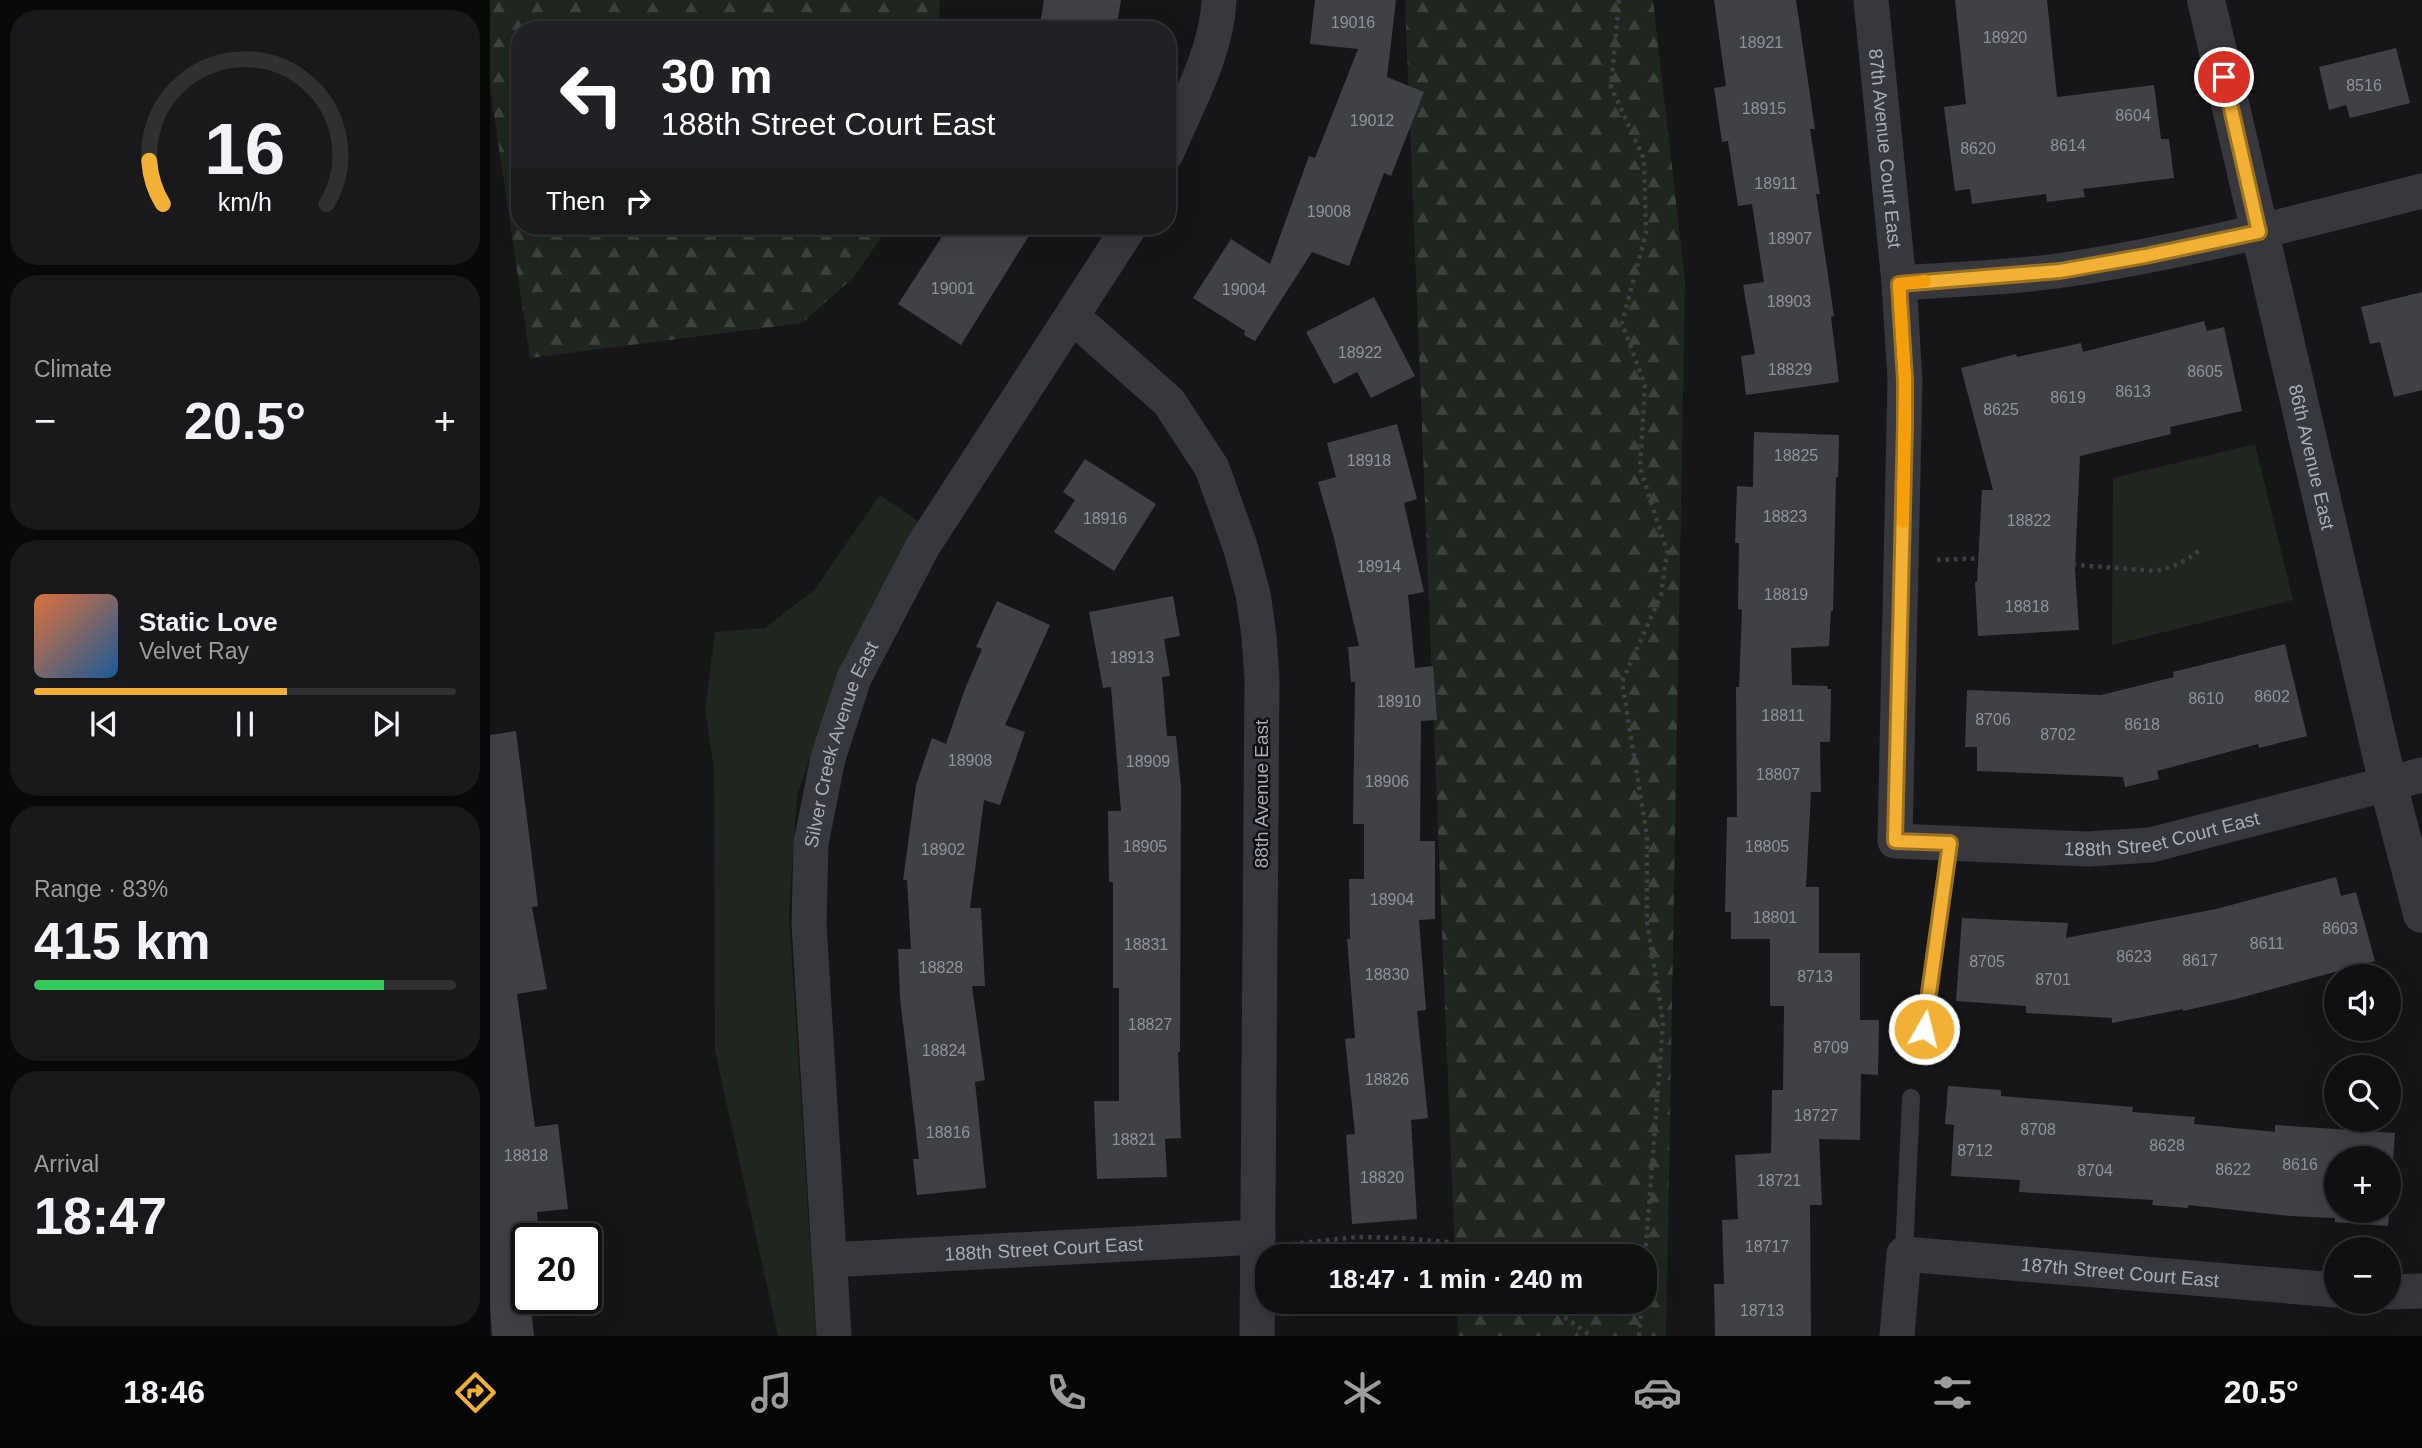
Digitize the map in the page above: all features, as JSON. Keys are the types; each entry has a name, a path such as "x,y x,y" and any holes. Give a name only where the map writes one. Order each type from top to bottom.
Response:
{"street":[{"path":"1176,131 1206,59 1219,12 1219,0"},
{"name":"87th Avenue Court East","path":"1871,0 1899,284 1905,380 1895,841"},
{"name":"86th Avenue East","path":"2206,0 2259,232 2405,780 2422,914"},
{"path":"1899,284 2060,271 2145,256 2259,232 2422,191"},
{"name":"Silver Creek Avenue East","path":"834,1336 808,924 811,843 828,758 854,678 923,546 1124,235"},
{"name":"88th Avenue East","path":"1072,316 1169,402 1191,435 1212,468 1240,546 1253,594 1262,679 1257,1336"},
{"name":"188th Street Court East","path":"1895,841 2088,849 2151,845 2405,780"},
{"name":"188th Street Court East","path":"830,1260 1258,1237"},
{"path":"1897,1336 1904,1254"},
{"name":"187th Street Court East","path":"1904,1254 2324,1289"},
{"path":"2401,1292 2422,1291"}],"lane":[{"path":"1924,1029 1950,843"},
{"path":"1904,1254 1911,1098"}],"path":[{"path":"1619,0 1611,87 1644,159 1646,233 1622,323 1645,385 1640,468 1667,551 1661,595 1622,682 1647,835 1647,922 1663,1022 1646,1244"},
{"path":"1902,558 1954,561 1987,558 2156,570 2172,567 2200,550"},
{"path":"1258,1237 1284,1244 1357,1237 1402,1238 1451,1244"},
{"path":"1561,1314 1591,1336"},
{"path":"1639,1336 1641,1314"}],"green space":[{"path":"490,0 940,0 939,21 511,21 511,229 490,87"},
{"path":"1405,0 1653,0 1685,282 1666,1336 1458,1336 1457,1314 1657,1314 1657,1244 1455,1244"},
{"path":"512,235 883,235 854,277 802,323 530,358"},
{"path":"2255,444 2293,600 2112,645 2113,478"},
{"path":"880,495 918,521 831,697 797,796 789,913 816,1336 778,1336 715,1051 714,768 705,710 715,632 765,628 814,590"}],"building":[{"path":"1044,0 1121,0 1118,21 1040,21"},
{"path":"1315,0 1396,0 1387,77 1424,92 1391,176 1384,173 1349,266 1312,252 1255,341 1244,335 1245,331 1193,298 1231,239 1270,264 1309,156 1315,158 1358,49 1310,44"},
{"path":"1714,0 1796,0 1815,129 1810,129 1820,194 1816,194 1834,316 1831,317 1839,382 1746,395 1741,356 1755,354 1743,285 1764,282 1752,204 1738,206 1728,141 1722,142 1714,88 1726,86"},
{"path":"1955,0 2047,0 2057,97 2154,85 2161,139 2169,139 2174,178 2083,189 2085,197 2047,202 2046,194 1972,204 1970,189 1955,191 1944,107 1966,104"},
{"path":"2396,48 2410,103 2350,118 2346,105 2329,110 2319,67"},
{"path":"943,235 1029,235 961,345 898,304"},
{"path":"2422,292 2422,390 2394,397 2380,342 2370,344 2361,307"},
{"path":"1374,297 1415,376 1371,398 1357,372 1334,384 1306,332"},
{"path":"2204,321 2207,331 2224,327 2242,411 2170,427 2171,434 2080,456 2075,569 2079,630 1978,636 1975,582 1982,490 1993,490 1961,368 2016,354 2017,357 2081,343 2083,352"},
{"path":"1397,424 1417,499 1404,503 1424,592 1408,595 1415,668 1433,666 1437,720 1421,721 1420,841 1435,841 1435,919 1419,920 1426,1010 1417,1011 1428,1118 1411,1120 1417,1219 1352,1224 1346,1135 1355,1134 1345,1039 1355,1038 1347,939 1350,939 1349,879 1364,879 1364,824 1353,824 1355,682 1351,682 1348,647 1359,646 1318,482 1336,477 1327,443"},
{"path":"1754,432 1839,435 1833,611 1829,646 1791,648 1792,685 1828,686 1827,689 1831,689 1830,742 1820,742 1821,792 1811,792 1806,887 1819,887 1819,953 1860,953 1860,1020 1879,1020 1878,1075 1861,1074 1860,1140 1819,1139 1822,1205 1810,1205 1811,1336 1715,1336 1714,1284 1724,1284 1722,1220 1738,1219 1735,1155 1771,1153 1772,1090 1783,1090 1784,1006 1770,1006 1770,939 1731,939 1731,912 1725,912 1727,817 1737,817 1736,687 1739,687 1742,610 1738,609 1739,543 1735,543 1737,486 1753,487"},
{"path":"1085,459 1156,504 1114,571 1054,532 1075,500 1063,492"},
{"path":"1173,596 1180,636 1164,639 1170,676 1162,677 1167,736 1176,736 1181,787 1178,1052 1181,1138 1165,1139 1167,1177 1097,1179 1094,1101 1119,1101 1119,988 1113,988 1113,882 1109,882 1108,811 1121,811 1111,687 1103,688 1089,612"},
{"path":"997,601 1050,625 1005,725 1025,732 1000,805 984,800 970,908 981,908 985,986 972,986 985,1080 975,1082 986,1188 917,1195 913,1159 919,1159 900,998 898,949 911,949 907,880 903,880 916,785 932,738 946,744 982,649 976,647"},
{"path":"2285,644 2307,736 2259,748 2258,744 2157,771 2159,779 2125,787 2123,777 1977,771 1977,747 1965,747 1967,690 2101,695 2174,677 2173,672"},
{"path":"516,731 538,906 532,907 547,989 517,994 535,1127 558,1124 568,1209 537,1212 538,1223 511,1223 511,1314 532,1314 534,1336 492,1336 490,735"},
{"path":"2336,877 2341,896 2356,892 2375,961 2364,964 2324,964 2324,975 2236,999 2112,1023 2112,1018 2026,1013 2026,1006 1956,1001 1962,918 2068,923 2066,938 2216,909"},
{"path":"1948,1086 2001,1090 2001,1096 2133,1107 2132,1112 2195,1117 2194,1124 2275,1132 2275,1125 2324,1128 2324,1132 2395,1133 2394,1146 2324,1146 2324,1218 2188,1205 2188,1208 2152,1205 2153,1200 2019,1192 2020,1180 1951,1176 1954,1125 1945,1124"},
{"path":"2348,1223 2388,1223 2388,1226"}],"slow traffic":[{"path":"1903,522 1905,380 1899,284 1925,281"}],"route":[{"path":"1924,1029 1950,843 1895,841 1905,425 1899,284 2060,271 2259,232 2224,77"}]}
